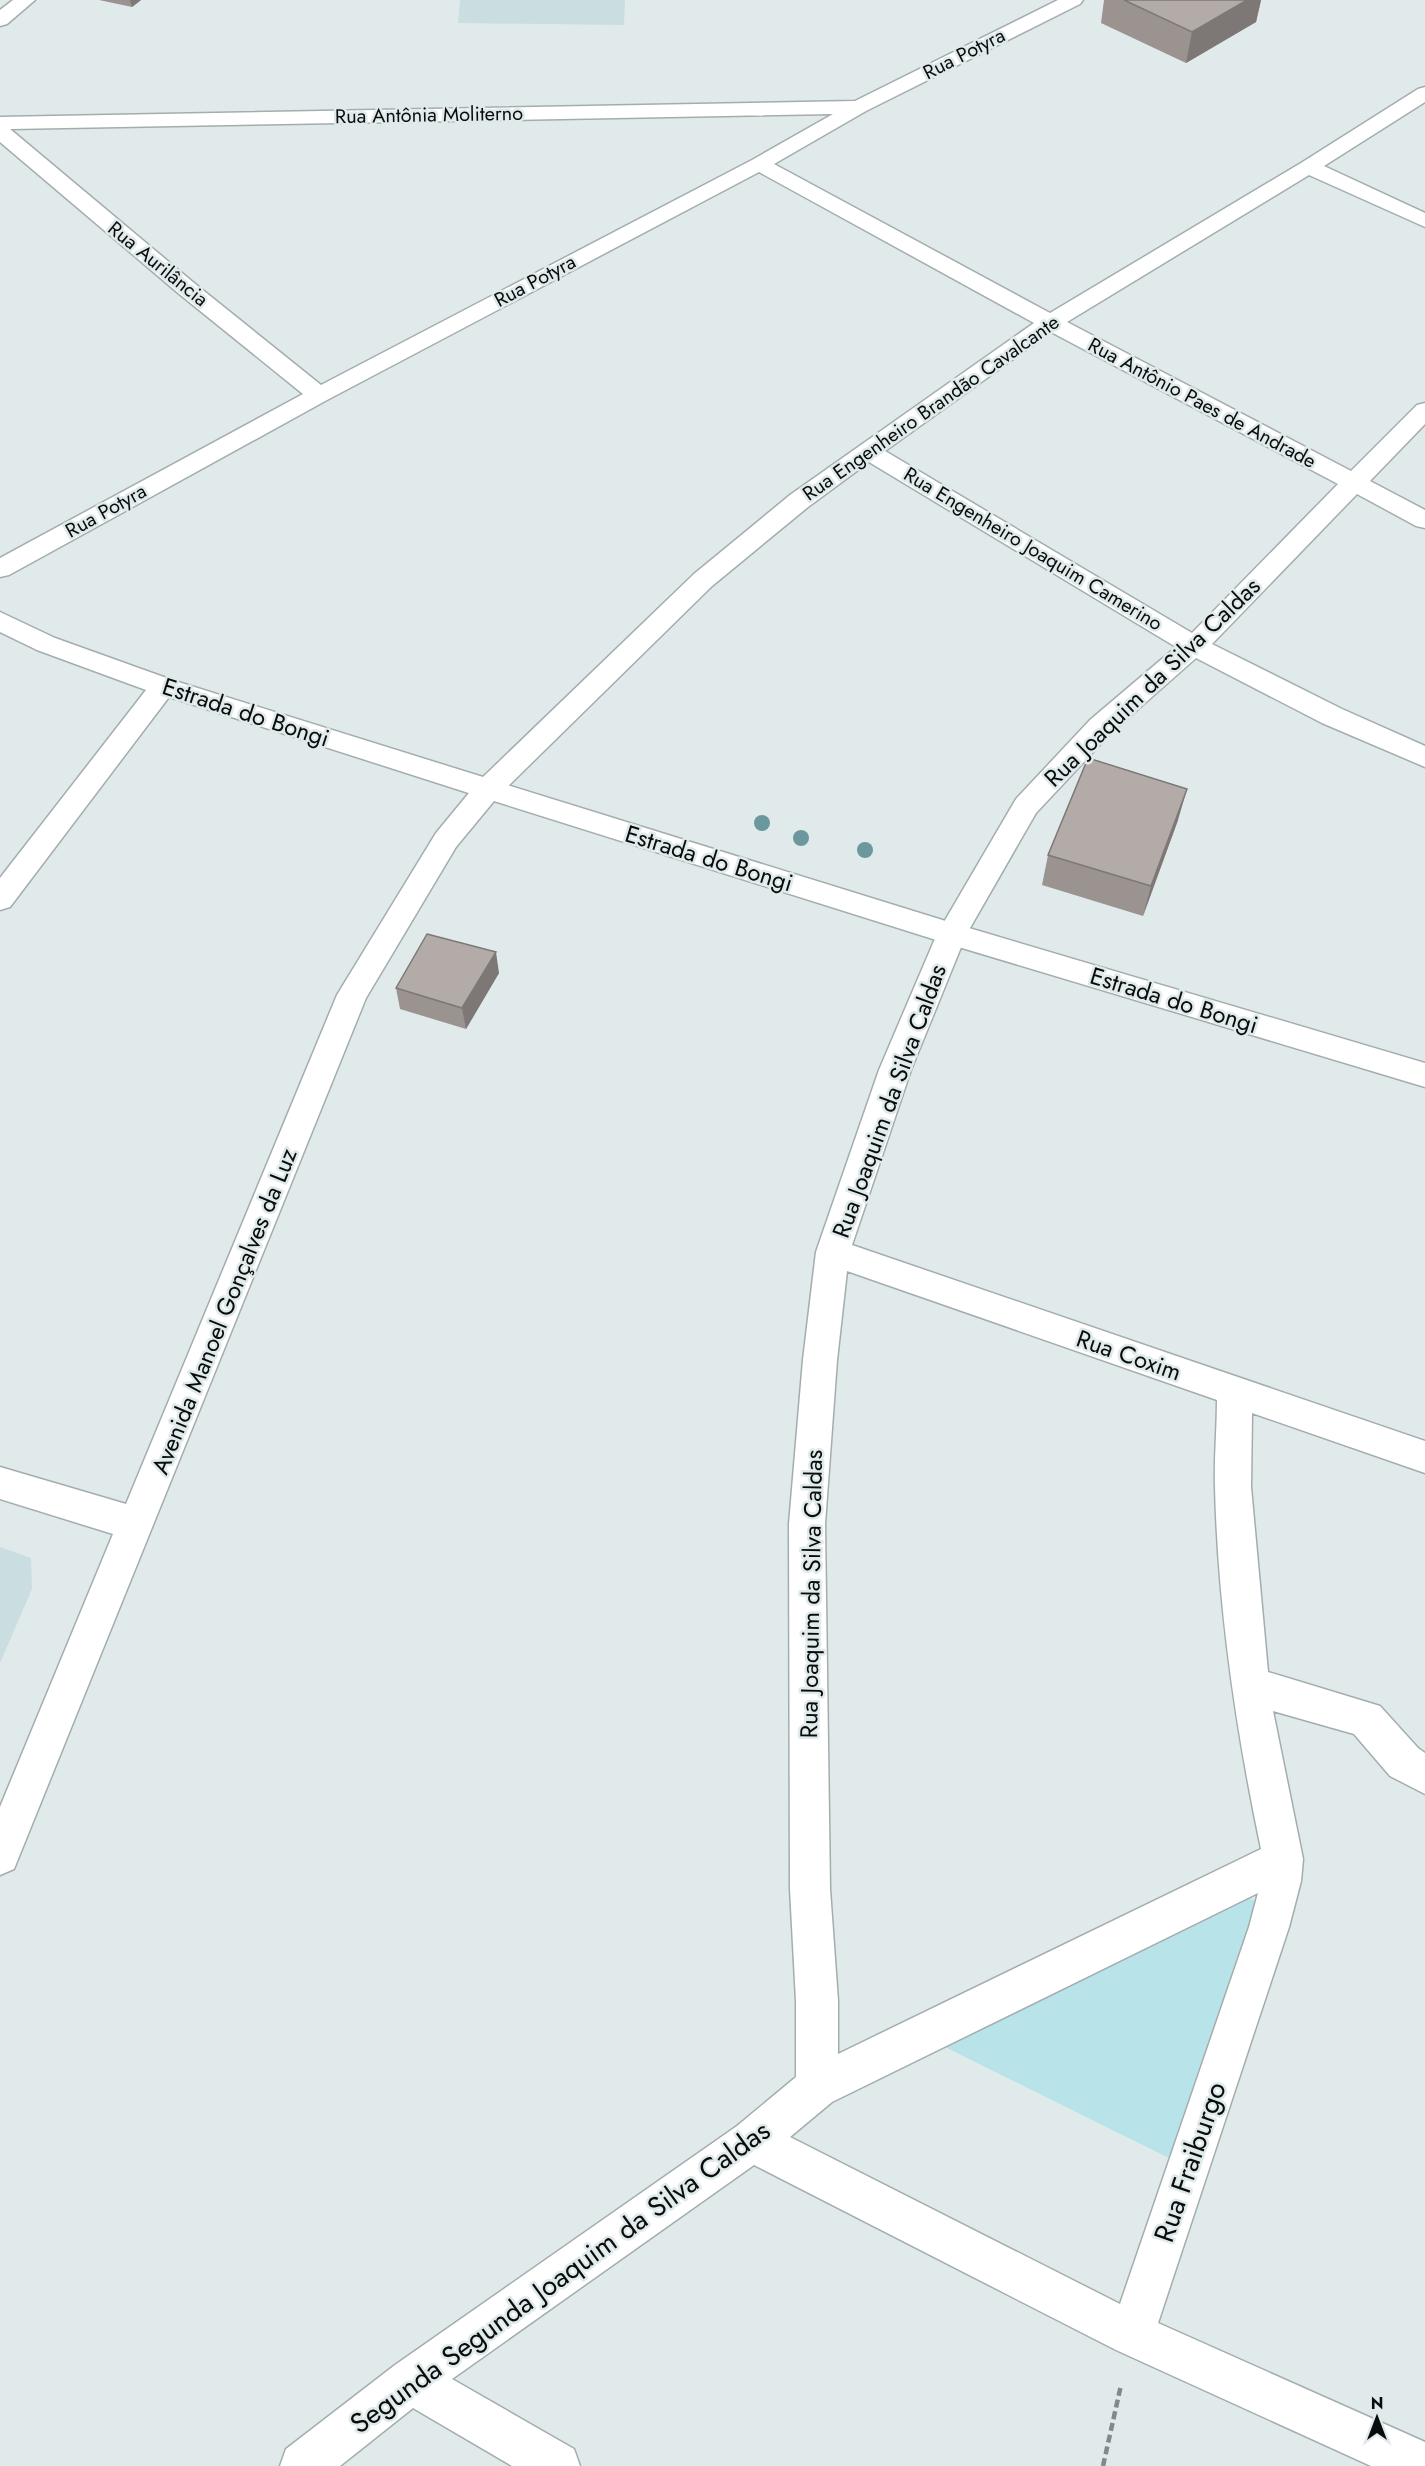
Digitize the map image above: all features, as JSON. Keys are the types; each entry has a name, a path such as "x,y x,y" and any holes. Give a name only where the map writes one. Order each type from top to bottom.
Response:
{"street":[{"path":"0,20 25,0"},
{"name":"Rua Potyra","path":"0,569 319,394 759,164 859,107 1073,0"},
{"name":"Rua Engenheiro Brandão Cavalcante","path":"488,789 703,580 799,501 1050,322 1308,167 1425,93"},
{"name":"Rua Antônia Moliterno","path":"0,123 859,107"},
{"name":"Rua Aurilância","path":"0,131 186,288 319,394"},
{"name":"Rua Antônio Paes de Andrade","path":"759,164 1050,322 1425,520"},
{"path":"1308,167 1425,221"},
{"name":"Rua Joaquim da Silva Caldas","path":"817,2087 817,2001 810,1889 807,1524 820,1360 833,1252 895,1070 952,934 1026,806 1100,727 1194,646 1425,410"},
{"name":"Rua Engenheiro Joaquim Camerino","path":"868,451 1194,646 1332,716 1425,758"},
{"name":"Estrada do Bongi","path":"0,621 46,644 163,687 952,934 1425,1075"},
{"path":"0,899 163,687"},
{"name":"Avenida Manoel Gonçalves da Luz","path":"0,1855 352,995 446,840 488,789"},
{"name":"Rua Coxim","path":"833,1252 1425,1457"},
{"name":"Rua Fraiburgo","path":"1132,2334 1269,1927 1281,1881 1283,1859 1266,1781 1250,1686 1233,1487 1235,1391"},
{"path":"0,1483 137,1524"},
{"path":"1250,1686 1366,1719 1404,1762 1425,1774"},
{"name":"Segunda Segunda Joaquim da Silva Caldas","path":"303,2466 411,2381 752,2141 817,2087 1283,1859"},
{"path":"752,2141 1132,2334 1424,2466"},
{"path":"411,2381 557,2466"}],"path":[{"path":"1102,2466 1132,2334"}],"shaded area":[{"path":"460,0 625,0 624,25 458,23"},
{"path":"0,1547 31,1558 32,1589 0,1663"},
{"path":"1242,1892 1254,1901 1257,1913 1173,2160 941,2045"}],"building":[{"path":"1124,0 1247,0 1192,32"},
{"path":"1088,758 1187,789 1151,886 1048,855"},
{"path":"427,934 496,952 462,1008 396,988"}]}
